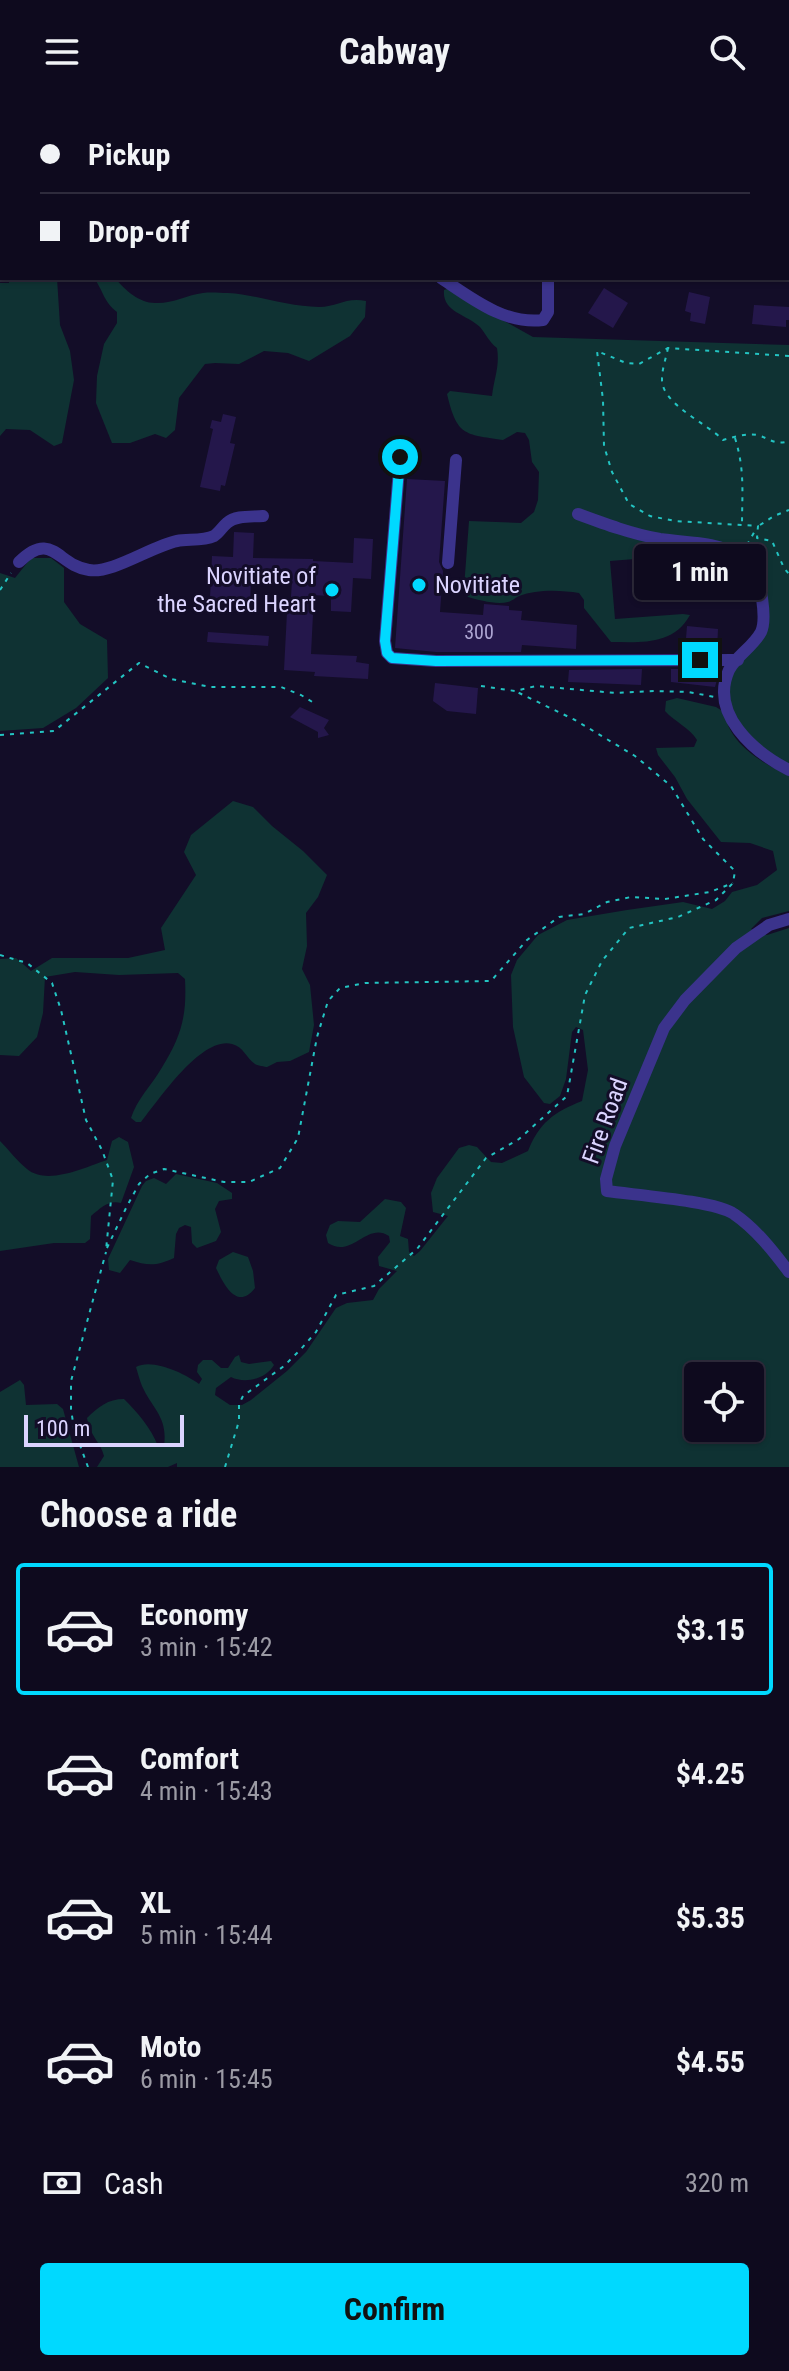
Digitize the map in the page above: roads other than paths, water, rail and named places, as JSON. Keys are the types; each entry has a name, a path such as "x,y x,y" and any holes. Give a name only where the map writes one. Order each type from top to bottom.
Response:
{"street":[{"path":"444,280 483,306 529,320 543,320 548,312 548,280"},
{"path":"400,457 385,641 387,653 392,658 436,661 738,660"},
{"path":"448,563 456,460"},
{"path":"578,514 660,539 710,545 740,556 753,567 763,609 762,630 730,668 724,699 734,723 745,738 767,759 789,770"},
{"path":"19,562 32,550 46,548 82,568 100,570 176,541 205,539 215,535 233,519 263,516"},
{"name":"Fire Road","path":"789,919 769,925 736,948 685,1000 664,1028 615,1146 606,1179 607,1191 709,1205 732,1212 767,1244 789,1272"}],"place":[{"name":"Novitiate","path":"419,585"},
{"name":"Novitiate of the Sacred Heart","path":"332,590"}]}
